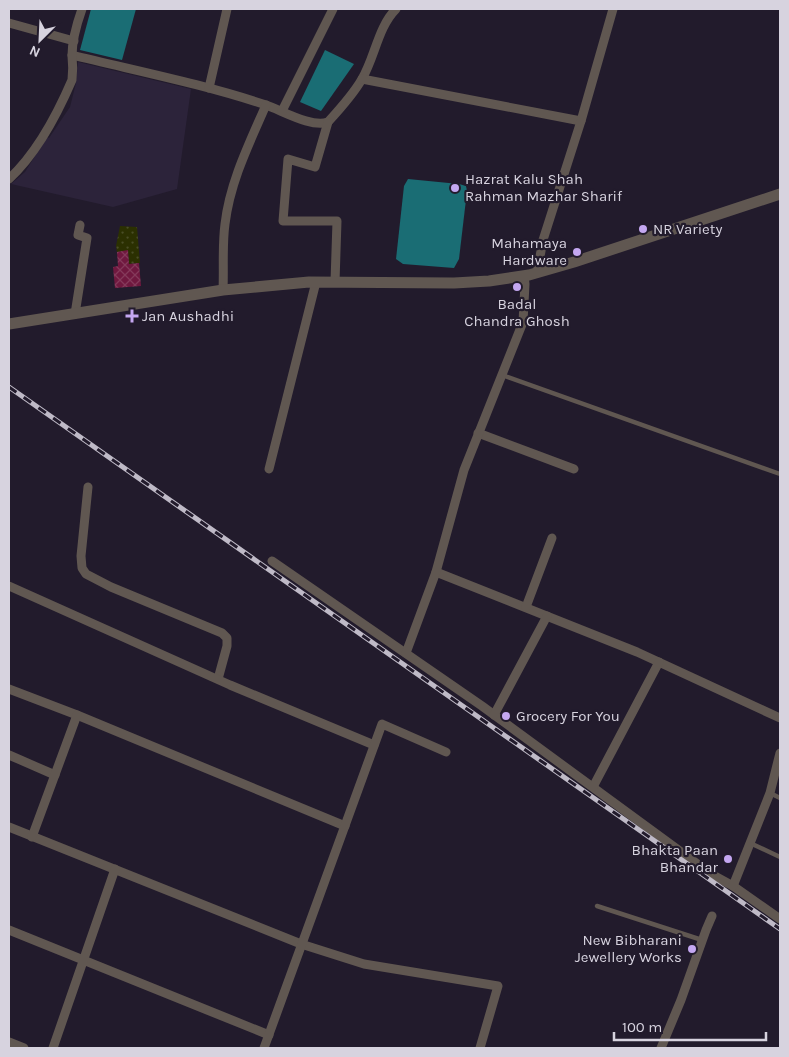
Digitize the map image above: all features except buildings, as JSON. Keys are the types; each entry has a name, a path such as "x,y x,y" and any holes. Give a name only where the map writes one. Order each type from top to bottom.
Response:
{"street":[{"path":"9,179 27,160 66,93 73,72 72,56 74,41 77,22 82,9"},
{"path":"209,88 227,9"},
{"path":"282,111 333,9"},
{"path":"335,282 337,221 282,221 288,159 315,167 328,122 362,79 382,31 390,15 396,9"},
{"path":"537,273 543,240 581,120 613,9"},
{"path":"9,23 74,41"},
{"path":"72,56 209,88 266,105 316,124 328,122"},
{"path":"362,79 581,120"},
{"path":"223,290 224,226 228,205 239,168 266,105"},
{"path":"9,324 223,290 316,282 454,283 524,276 582,260 780,194"},
{"path":"75,314 87,238 78,235 80,225"},
{"path":"406,653 436,572 464,470 523,322 524,276"},
{"path":"268,469 316,282"},
{"path":"478,433 574,469"},
{"path":"88,487 81,556 82,568 86,574 112,587 222,633 227,638 227,646 218,680"},
{"path":"526,607 552,538"},
{"path":"272,561 494,715 711,874 733,886 780,919"},
{"path":"436,572 659,662 780,718"},
{"path":"9,586 218,680 374,745"},
{"path":"494,715 547,616"},
{"path":"593,787 659,662"},
{"path":"9,689 77,715 345,826"},
{"path":"32,837 77,715"},
{"path":"264,1048 382,724 446,752"},
{"path":"733,886 770,793 780,753"},
{"path":"9,755 55,775"},
{"path":"9,827 301,944 364,964 498,986 480,1048"},
{"path":"53,1048 115,869"},
{"path":"661,1048 712,916"},
{"path":"9,930 270,1034"},
{"path":"9,1042 24,1048"}],"lane":[{"path":"502,375 780,474"},
{"path":"770,793 780,798"},
{"path":"750,843 780,857"},
{"path":"597,906 702,940"}],"shaded area":[{"path":"91,9 136,9 122,60 80,50"},
{"path":"325,50 354,64 321,111 300,102"},
{"path":"78,62 191,89 177,189 113,207 11,184 25,172 47,137 49,138 70,107 76,83"},
{"path":"408,179 466,186 459,259 454,268 403,264 396,259 404,186"},
{"path":"120,226 137,227 140,263 129,264 128,251 117,252 116,246"}],"railway":[{"path":"9,387 780,929"}],"place":[{"name":"Hazrat Kalu Shah Rahman Mazhar Sharif","path":"455,188"},
{"name":"NR Variety","path":"643,229"},
{"name":"Mahamaya Hardware","path":"577,252"},
{"name":"Badal Chandra Ghosh","path":"517,287"},
{"name":"Jan Aushadhi","path":"132,316"},
{"name":"Grocery For You","path":"506,716"},
{"name":"Bhakta Paan Bhandar","path":"728,859"},
{"name":"New Bibharani Jewellery Works","path":"692,949"}]}
